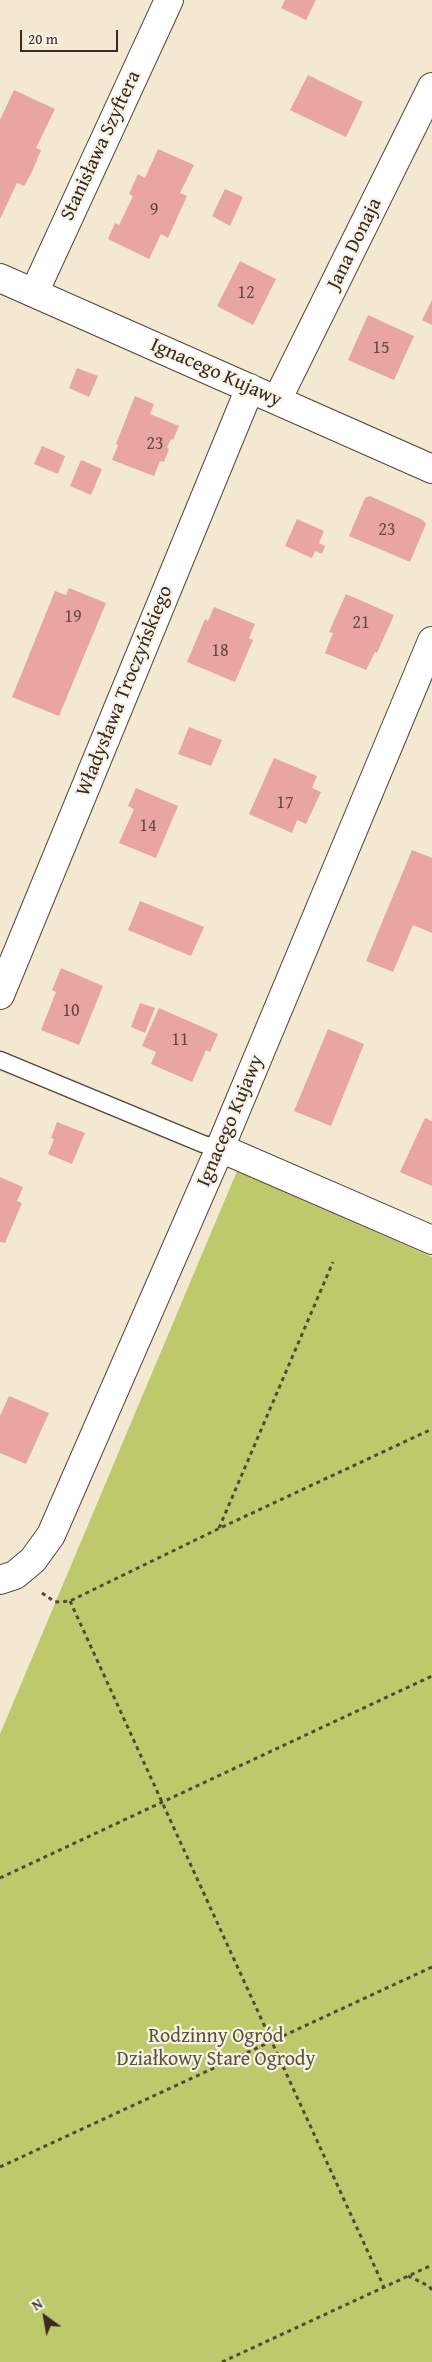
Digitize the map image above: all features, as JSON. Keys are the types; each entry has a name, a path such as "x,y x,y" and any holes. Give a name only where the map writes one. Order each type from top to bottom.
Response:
{"street":[{"name":"Stanisława Szyftera","path":"34,293 169,0"},
{"name":"Jana Donaja","path":"278,400 432,87"},
{"name":"Ignacego Kujawy","path":"0,278 432,468"},
{"name":"Władysława Troczyńskiego","path":"0,995 250,388"},
{"name":"Ignacego Kujawy","path":"0,1580 15,1575 33,1560 51,1535 220,1148 432,641"},
{"path":"220,1148 432,1240"}],"lane":[{"path":"0,1060 203,1144 220,1148"}],"path":[{"path":"218,1529 333,1262"},
{"path":"384,2287 273,2040 70,1601 218,1529 432,1429"},
{"path":"0,1878 432,1676"},
{"path":"0,2167 432,1967"},
{"path":"222,2362 432,2265"},
{"path":"408,2276 429,2286 432,2290"}],"green space":[{"name":"Rodzinny Ogród Działkowy Stare Ogrody","path":"237,1171 432,1257 432,2362 0,2362 0,1734"}],"building":[{"path":"285,0 316,0 306,20 281,8"},
{"path":"308,75 363,102 346,137 290,110"},
{"path":"14,90 55,109 36,148 41,150 32,172 24,186 17,183 0,219 0,120"},
{"path":"158,149 194,165 180,193 187,196 168,238 161,234 149,259 108,239 115,223 119,225 133,196 129,194 138,174 145,178"},
{"path":"225,189 243,197 230,226 212,216"},
{"path":"240,261 276,279 253,325 217,306"},
{"path":"432,300 432,325 422,320"},
{"path":"368,315 414,336 394,380 348,360"},
{"path":"77,368 98,376 89,397 69,388"},
{"path":"135,396 154,404 150,414 179,426 167,448 169,449 164,462 160,461 154,476 112,460 118,445 116,444"},
{"path":"42,446 65,456 58,474 34,464"},
{"path":"81,460 102,469 91,495 70,486"},
{"path":"370,496 423,520 426,524 410,562 349,536 365,498"},
{"path":"297,519 324,531 319,543 325,546 322,554 315,551 312,558 285,546"},
{"path":"69,588 106,603 59,716 12,697 55,591 66,595"},
{"path":"346,594 394,615 377,653 375,652 366,670 325,653 333,633 329,632"},
{"path":"214,607 255,624 249,638 253,640 235,682 187,662 205,619 208,621"},
{"path":"189,727 222,740 211,766 178,754"},
{"path":"274,758 317,776 312,788 321,792 306,824 297,820 292,833 249,814"},
{"path":"136,788 178,806 156,858 119,843 134,809 128,806"},
{"path":"412,850 432,858 432,933 413,925 393,972 366,961"},
{"path":"140,901 204,927 191,956 128,930"},
{"path":"61,968 103,986 79,1045 41,1030 56,992 52,990"},
{"path":"140,1003 155,1008 145,1033 131,1027"},
{"path":"159,1008 218,1034 210,1052 206,1050 192,1082 151,1064 156,1052 142,1046"},
{"path":"328,1029 364,1044 331,1126 294,1111"},
{"path":"425,1118 432,1121 432,1186 400,1172"},
{"path":"57,1122 85,1133 72,1164 48,1154 54,1139 51,1138"},
{"path":"0,1177 23,1187 17,1201 22,1203 5,1243 0,1242"},
{"path":"9,1396 49,1413 26,1464 0,1453 0,1416"}]}
